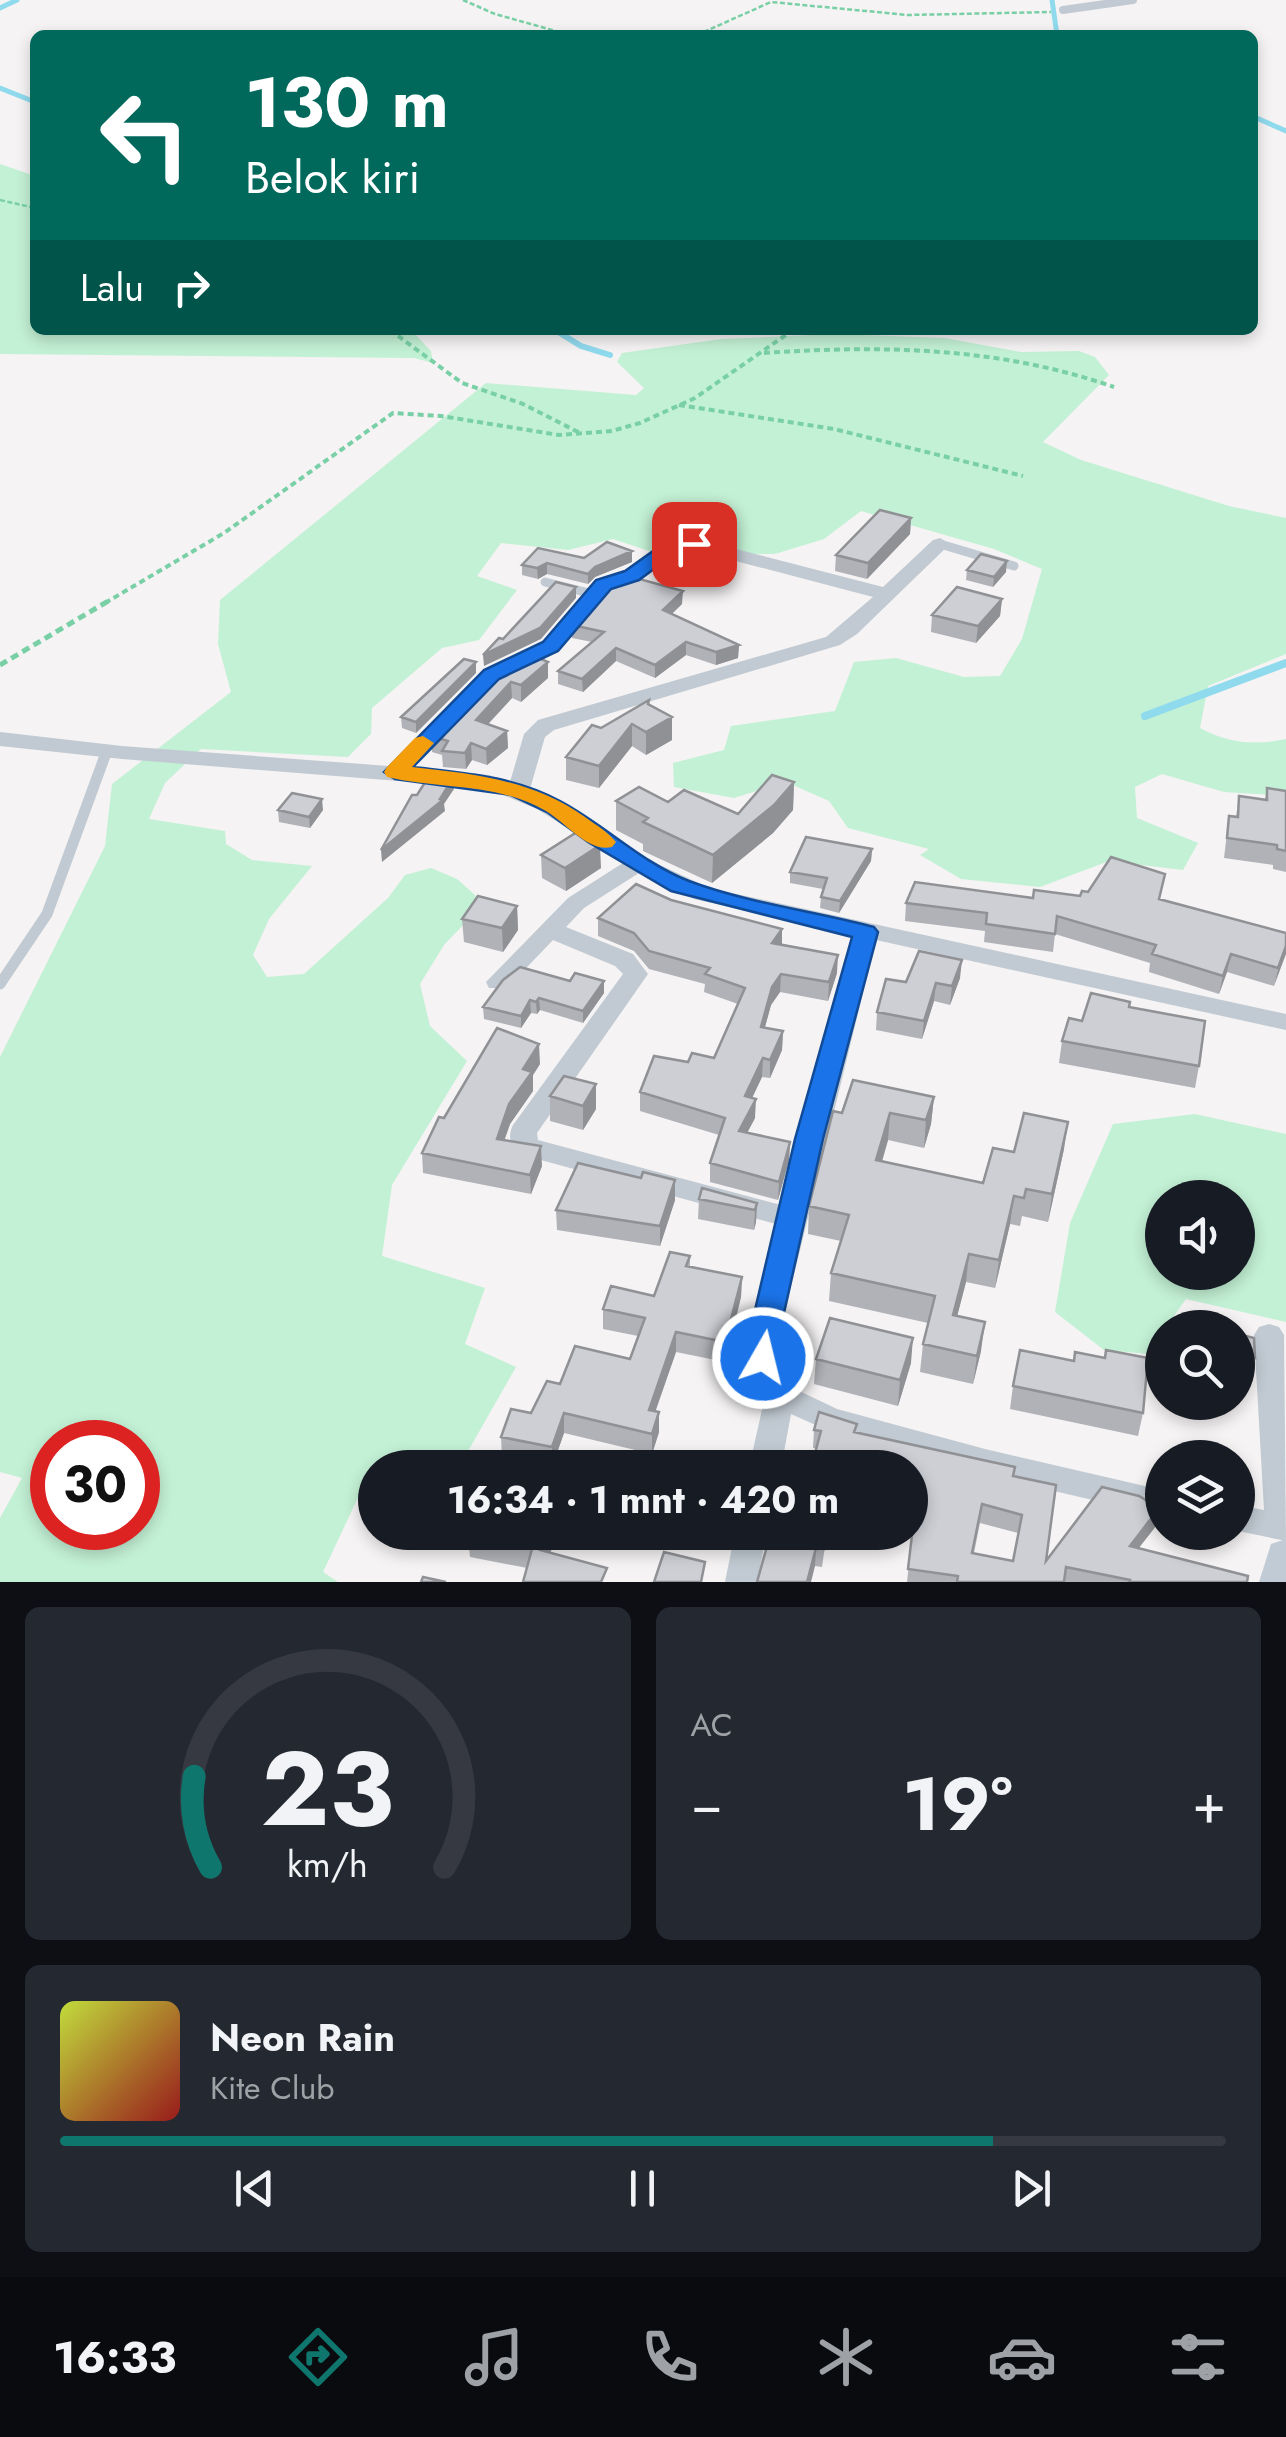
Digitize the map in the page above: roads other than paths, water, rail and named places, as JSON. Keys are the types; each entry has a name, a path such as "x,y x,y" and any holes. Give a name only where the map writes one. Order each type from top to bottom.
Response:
{"main road":[{"path":"1280,1582 1284,1537"}],"street":[{"path":"395,772 491,674 550,646 593,594 604,585 632,576 665,550 682,544 886,594"},
{"path":"519,790 535,734 546,725 832,641 850,630 940,544"},
{"path":"0,739 106,752 489,782 519,790 555,807 638,863 702,894 1286,1022"},
{"path":"498,982 576,904 638,863"},
{"path":"548,929 624,960 636,974 524,1132 526,1146 790,1218"},
{"path":"866,932 790,1218 762,1344 766,1371 780,1395 829,1419 985,1462 1145,1499"},
{"path":"1255,1525 1284,1537 1269,1335"},
{"path":"769,1450 780,1395"},
{"path":"741,1582 747,1550"}],"lane":[{"path":"1063,10 1132,0"},
{"path":"940,544 1014,566"},
{"path":"546,582 593,594"},
{"path":"0,984 47,914 106,752"}],"waterway":[{"path":"0,8 17,0"},
{"path":"1052,0 1056,30"},
{"path":"0,88 30,100"},
{"path":"1258,119 1286,131"},
{"path":"563,335 581,346 610,355"},
{"path":"1145,716 1286,663"}]}
